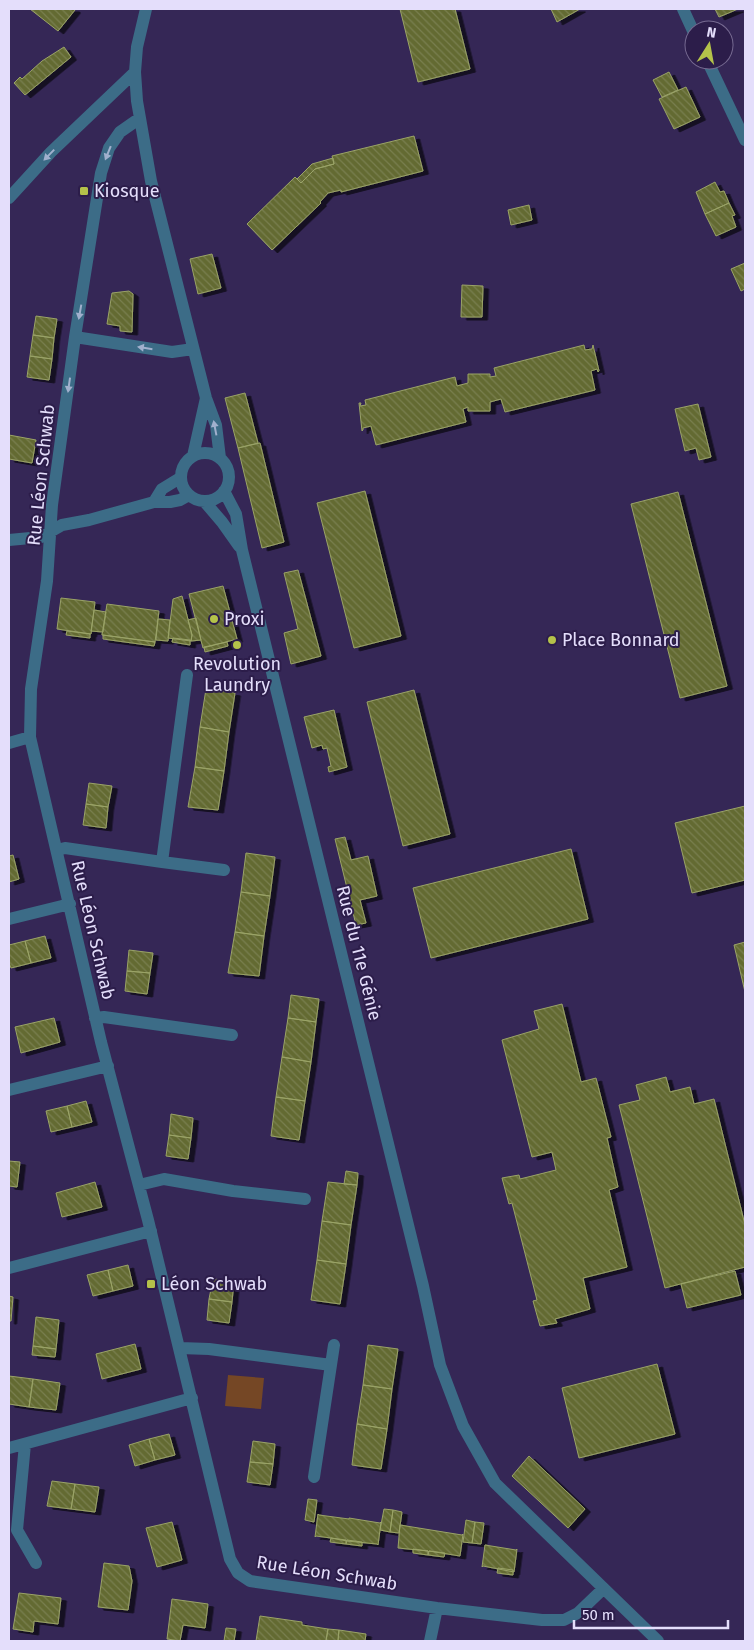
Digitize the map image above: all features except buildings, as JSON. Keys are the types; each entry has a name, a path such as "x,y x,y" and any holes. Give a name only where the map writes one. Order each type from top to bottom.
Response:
{"street":[{"path":"146,9 137,47 135,72 140,118 151,181 206,398 216,425 220,458"},
{"path":"712,70 745,140"},
{"path":"9,198 51,152 135,72"},
{"name":"Rue Léon Schwab","path":"140,118 120,132 109,148 101,173 75,337 52,505 47,581 31,689 30,737 96,1018 180,1348 230,1559 238,1573 250,1581 437,1608 542,1620 564,1620 578,1613 603,1589"},
{"path":"75,337 172,352 193,349"},
{"path":"193,456 206,398"},
{"path":"202,453 212,454 220,458 226,465 228,474 228,483 224,491 211,500 204,501 189,495 183,487 180,478 186,461 202,453"},
{"path":"154,502 162,489 180,478"},
{"name":"Rue du 11e Génie","path":"224,491 236,514 242,550 421,1277 440,1365 463,1426 495,1483 658,1641"},
{"path":"9,540 42,537 62,525 89,520 154,502 180,500 189,495"},
{"name":"Rue du 11e Génie","path":"204,501 242,550"},
{"path":"162,862 187,675"},
{"path":"9,743 30,737"},
{"name":"Rue Léon Schwab","path":"57,850 65,848 224,870"},
{"path":"9,919 70,904"},
{"name":"Rue Léon Schwab","path":"96,1018 104,1017 232,1035"},
{"path":"9,1090 108,1066"},
{"path":"139,1185 164,1179 233,1191 305,1200"},
{"path":"9,1268 150,1231"},
{"path":"314,1477 334,1345"},
{"path":"180,1348 209,1349 331,1366"},
{"path":"9,1448 192,1398"},
{"path":"25,1444 17,1530 36,1562"},
{"path":"430,1641 437,1608"}],"shaded area":[{"path":"228,1375 264,1378 261,1409 225,1406"}],"place":[{"name":"Kiosque","path":"84,191"},
{"name":"Proxi","path":"214,619"},
{"name":"Place Bonnard","path":"552,640"},
{"name":"Revolution Laundry","path":"237,645"},
{"name":"Léon Schwab","path":"151,1284"}]}
